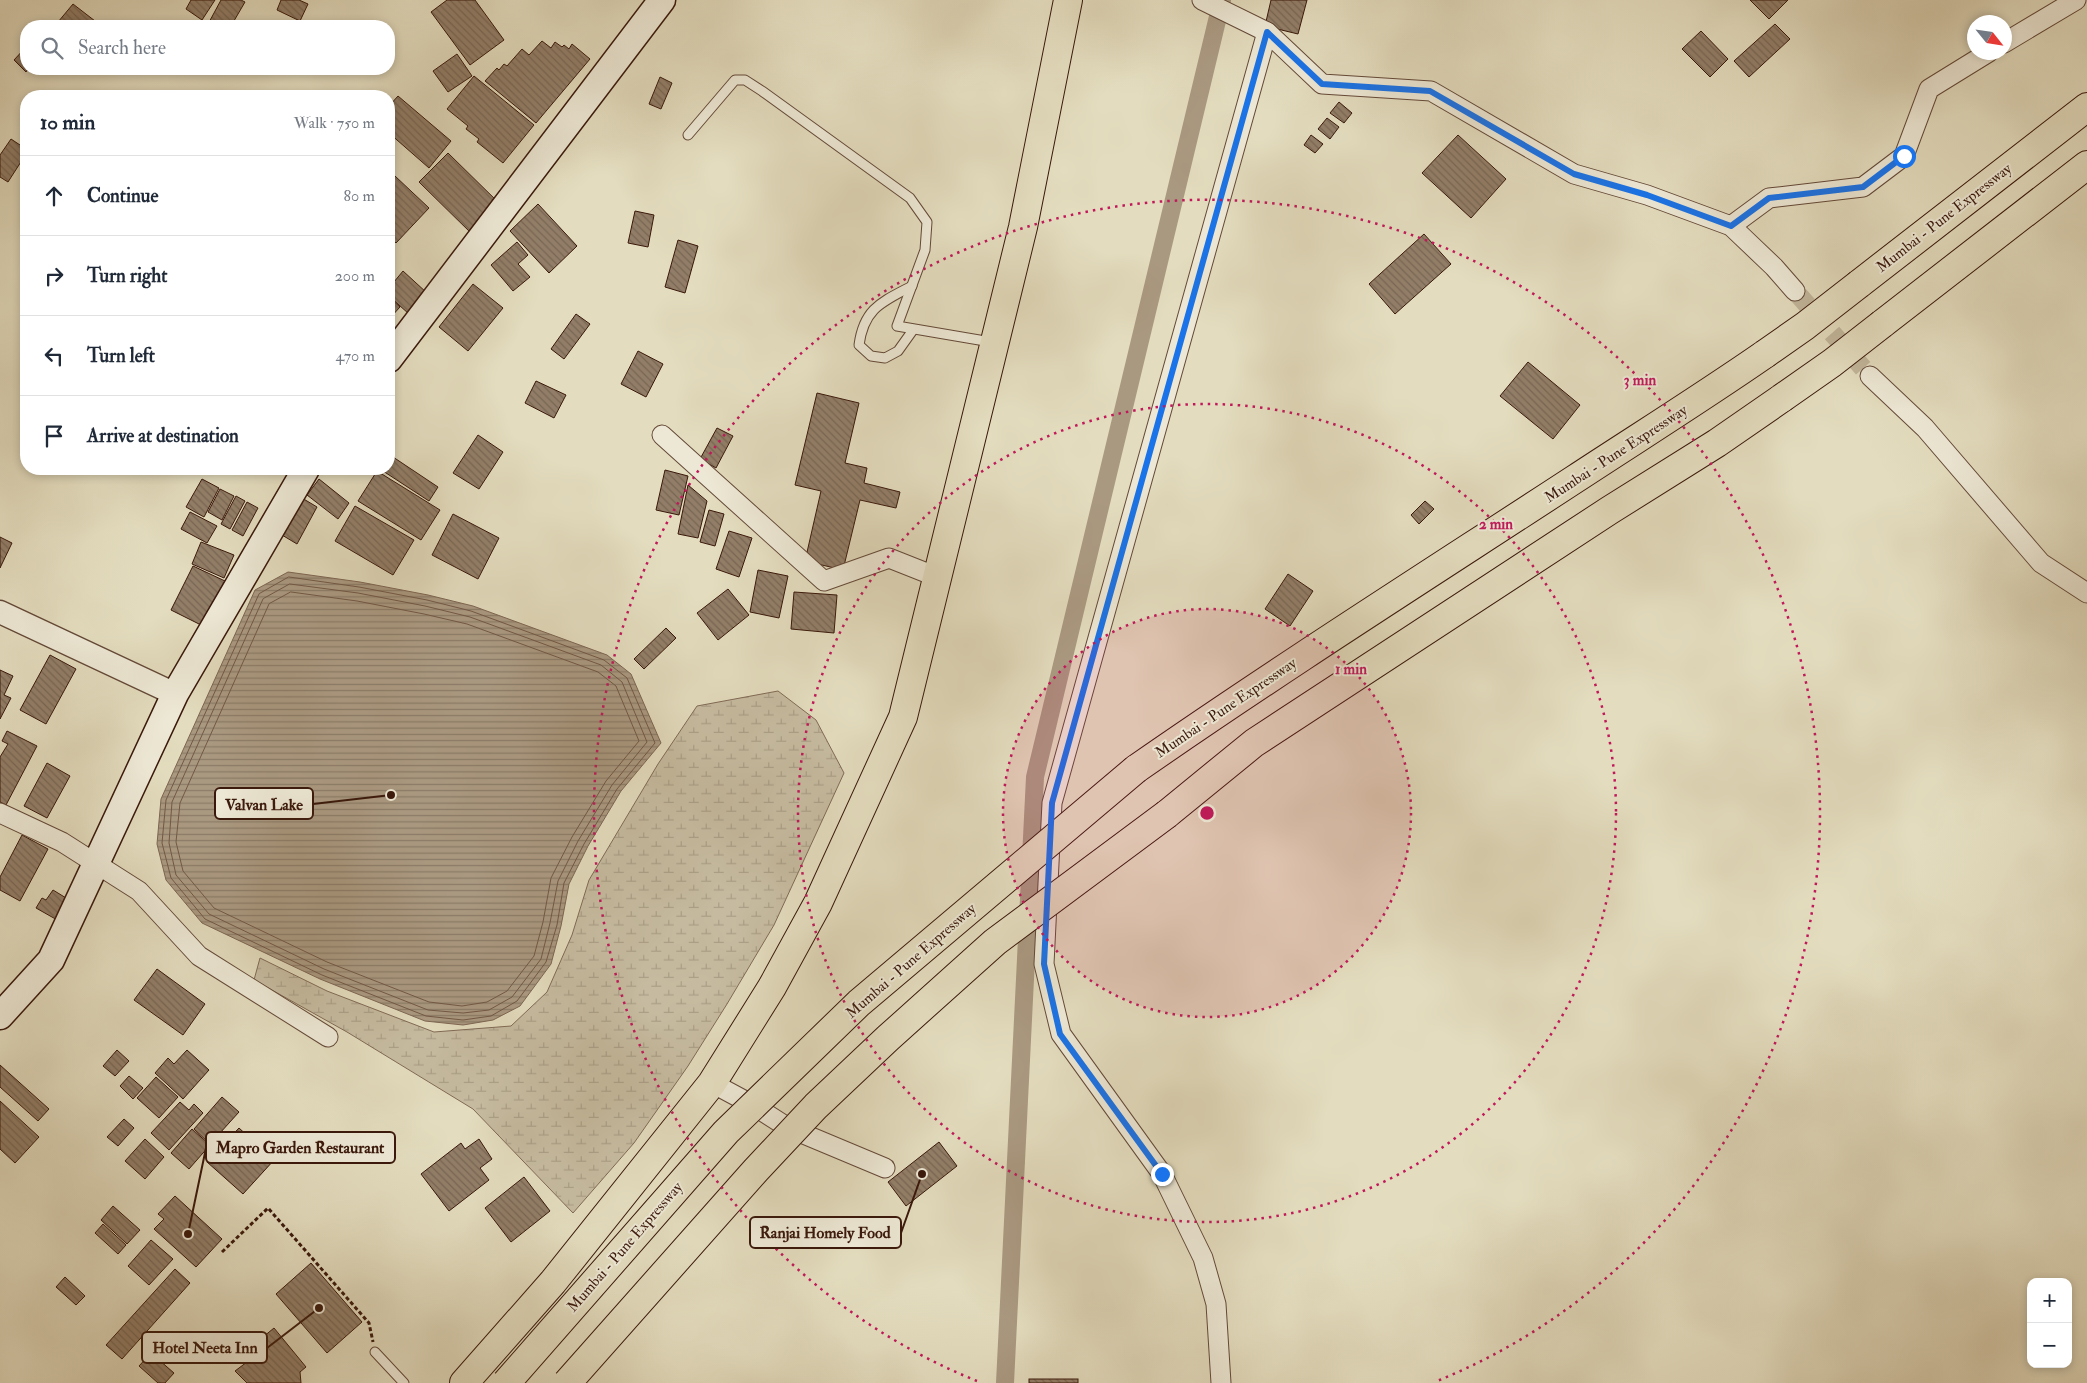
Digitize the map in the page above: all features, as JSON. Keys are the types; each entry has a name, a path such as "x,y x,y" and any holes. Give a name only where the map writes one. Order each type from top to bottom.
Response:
{"highway":[{"path":"464,1383 553,1282 712,1083 772,987 818,903 858,818 902,717 1023,227 1068,0"},
{"name":"Mumbai - Pune Expressway","path":"506,1383 726,1132 859,1003 1136,769 1227,706 1578,477 1692,405 1805,326 2087,107"},
{"path":"567,1383 756,1170 816,1106 995,942 1167,814 1254,743 1610,510 1717,443 1832,363 2087,165"}],"main road":[{"path":"395,351 662,0"},
{"path":"0,1016 51,960 175,694 303,475"}],"street":[{"path":"1202,0 1267,32 1322,84 1430,91 1574,174 1647,195 1731,226 1796,291"},
{"path":"2012,38 2076,0"},
{"path":"1221,1383 1216,1304 1203,1258 1162,1174 1060,1034 1044,964 1052,803 1267,32"},
{"path":"1731,226 1769,198 1863,187 1904,156 1929,89 1976,60"},
{"path":"1870,376 1925,428 2041,563 2087,593"},
{"path":"662,435 824,581 889,558 937,577"},
{"path":"2,616 175,694"},
{"path":"0,813 62,842 139,891 199,956 328,1037"},
{"path":"712,1083 751,1104 787,1127 886,1168"}],"lane":[{"path":"688,135 735,80 745,80 756,87 910,198 927,222 925,250 898,326 995,343"},
{"path":"912,286 872,309 861,328 859,344 871,356 885,358 898,351 913,330"},
{"path":"375,1352 404,1383"}],"path":[{"path":"222,1252 268,1208 368,1323 375,1352"}],"green space":[{"path":"778,691 816,720 844,773 774,925 727,1004 688,1066 634,1143 573,1213 473,1109 347,1032 254,980 260,958 327,991 434,1032 511,1026 547,992 572,935 589,880 658,764 697,706"}],"water":[{"path":"288,572 360,582 473,606 607,655 631,674 661,743 621,791 588,846 569,884 551,964 520,1006 493,1020 463,1025 425,1021 320,979 202,923 166,880 157,844 161,799 255,590"}],"building":[{"path":"191,0 215,0 202,20 186,9"},
{"path":"221,0 241,0 245,2 234,20 210,20"},
{"path":"281,0 299,0 308,4 300,20 277,10"},
{"path":"447,0 475,0 504,40 470,65 431,12"},
{"path":"1271,0 1307,0 1298,34 1265,26"},
{"path":"1750,0 1788,0 1769,19"},
{"path":"73,4 94,20 60,20"},
{"path":"1775,24 1790,39 1749,77 1734,61"},
{"path":"1701,31 1728,59 1710,77 1682,49"},
{"path":"542,41 551,48 555,42 569,49 572,44 590,59 536,123 485,81 497,68 499,70 504,64 507,66 522,49 529,55"},
{"path":"20,54 20,66 14,60"},
{"path":"457,54 472,76 448,92 433,71"},
{"path":"474,76 534,125 503,163 477,142 479,139 466,129 468,126 447,109"},
{"path":"660,77 672,83 661,109 649,104"},
{"path":"398,96 451,141 429,168 395,138 395,99"},
{"path":"1339,102 1352,113 1344,123 1330,113"},
{"path":"1327,118 1339,127 1330,139 1318,129"},
{"path":"1311,135 1323,144 1315,153 1304,145"},
{"path":"1458,135 1506,179 1471,218 1422,173"},
{"path":"11,139 20,145 20,163 8,182 0,177 0,155"},
{"path":"448,153 502,206 473,235 419,182"},
{"path":"395,176 429,208 395,242"},
{"path":"538,204 577,246 549,273 510,231"},
{"path":"635,211 654,215 648,247 628,243"},
{"path":"1424,234 1451,264 1395,314 1369,284"},
{"path":"678,240 698,246 685,293 665,287"},
{"path":"517,242 528,255 518,264 530,277 513,291 491,265"},
{"path":"403,271 427,293 409,314 395,301 395,281"},
{"path":"473,284 503,308 468,351 439,327"},
{"path":"395,302 400,307 395,312"},
{"path":"576,314 590,324 564,359 551,349"},
{"path":"638,351 663,364 646,397 621,384"},
{"path":"1528,362 1580,405 1553,439 1500,396"},
{"path":"536,381 566,395 554,418 525,403"},
{"path":"817,393 859,403 845,463 867,468 864,483 900,492 896,508 860,500 843,570 805,561 821,491 795,485"},
{"path":"717,428 733,436 716,468 700,459"},
{"path":"478,435 503,452 479,489 453,473"},
{"path":"395,458 438,487 429,501 389,475 395,475"},
{"path":"665,470 688,476 679,515 656,510"},
{"path":"374,475 383,475 440,510 421,540 358,501"},
{"path":"202,479 219,488 204,517 186,507"},
{"path":"319,479 349,503 338,519 307,495"},
{"path":"688,485 707,501 698,538 678,534"},
{"path":"220,489 234,496 222,520 208,512"},
{"path":"297,495 317,507 297,544 277,532"},
{"path":"236,496 245,501 230,529 221,524"},
{"path":"1425,501 1434,509 1419,524 1411,515"},
{"path":"247,502 258,508 243,536 232,530"},
{"path":"355,506 414,540 393,575 335,541"},
{"path":"709,510 724,514 715,546 700,542"},
{"path":"190,512 217,526 207,543 181,529"},
{"path":"453,514 499,538 478,579 432,555"},
{"path":"729,531 752,538 739,577 716,569"},
{"path":"0,537 12,543 0,568"},
{"path":"201,542 234,555 224,578 192,564"},
{"path":"193,566 225,581 203,626 171,610"},
{"path":"758,570 788,576 779,618 750,612"},
{"path":"1288,574 1313,591 1290,626 1265,609"},
{"path":"728,589 749,615 718,640 697,613"},
{"path":"794,592 837,595 834,633 791,629"},
{"path":"666,628 676,638 644,669 634,659"},
{"path":"50,655 76,669 46,724 20,710"},
{"path":"0,670 13,676 4,695 11,698 0,719"},
{"path":"7,731 37,746 6,805 0,802 0,757 8,744 2,741"},
{"path":"47,763 70,776 47,818 24,806"},
{"path":"22,835 48,849 20,901 0,890 0,877"},
{"path":"53,890 71,901 59,921 36,908 42,898 46,900"},
{"path":"157,969 205,1004 183,1035 134,1000"},
{"path":"117,1050 129,1061 115,1076 103,1066"},
{"path":"187,1050 209,1070 183,1099 155,1073 168,1058 174,1064"},
{"path":"0,1065 49,1109 38,1121 0,1087"},
{"path":"129,1076 143,1088 133,1099 120,1086"},
{"path":"156,1077 178,1097 159,1118 137,1098"},
{"path":"222,1097 239,1112 210,1144 194,1129"},
{"path":"0,1101 39,1137 15,1163 0,1149"},
{"path":"180,1102 189,1110 194,1104 203,1113 169,1150 151,1133"},
{"path":"124,1119 134,1128 118,1146 107,1137"},
{"path":"239,1128 274,1160 243,1194 207,1162"},
{"path":"192,1129 210,1145 189,1169 171,1153"},
{"path":"145,1139 164,1157 145,1179 125,1161"},
{"path":"479,1139 492,1159 480,1168 489,1180 449,1211 421,1174 461,1143 465,1149"},
{"path":"939,1142 957,1166 906,1206 888,1182"},
{"path":"524,1177 550,1211 511,1242 485,1208"},
{"path":"175,1196 222,1239 196,1267 154,1229 164,1219 158,1214"},
{"path":"113,1206 140,1230 127,1244 101,1220"},
{"path":"103,1224 126,1245 118,1254 95,1233"},
{"path":"151,1240 173,1259 149,1285 128,1266"},
{"path":"311,1263 362,1322 327,1353 276,1294"},
{"path":"175,1269 190,1283 122,1359 106,1345"},
{"path":"65,1277 85,1296 76,1305 56,1287"},
{"path":"274,1328 306,1367 300,1372 301,1383 247,1383 235,1371 247,1362 241,1355"},
{"path":"151,1353 174,1373 165,1383 158,1383 139,1366"},
{"path":"1029,1379 1078,1379 1078,1383 1029,1383"}],"waterway":[{"path":"1005,1383 1035,777 1222,0"}],"tunnel":[{"path":"1795,291 1870,376"}],"place":[{"name":"Valvan Lake","path":"391,795"},
{"name":"Ranjai Homely Food","path":"922,1174"},
{"name":"Mapro Garden Restaurant","path":"188,1234"},
{"name":"Hotel Neeta Inn","path":"319,1308"}],"route":[{"path":"1162,1174 1060,1034 1044,964 1052,803 1267,32 1322,84 1430,91 1574,174 1647,195 1731,226 1769,198 1863,187 1904,156"}]}
